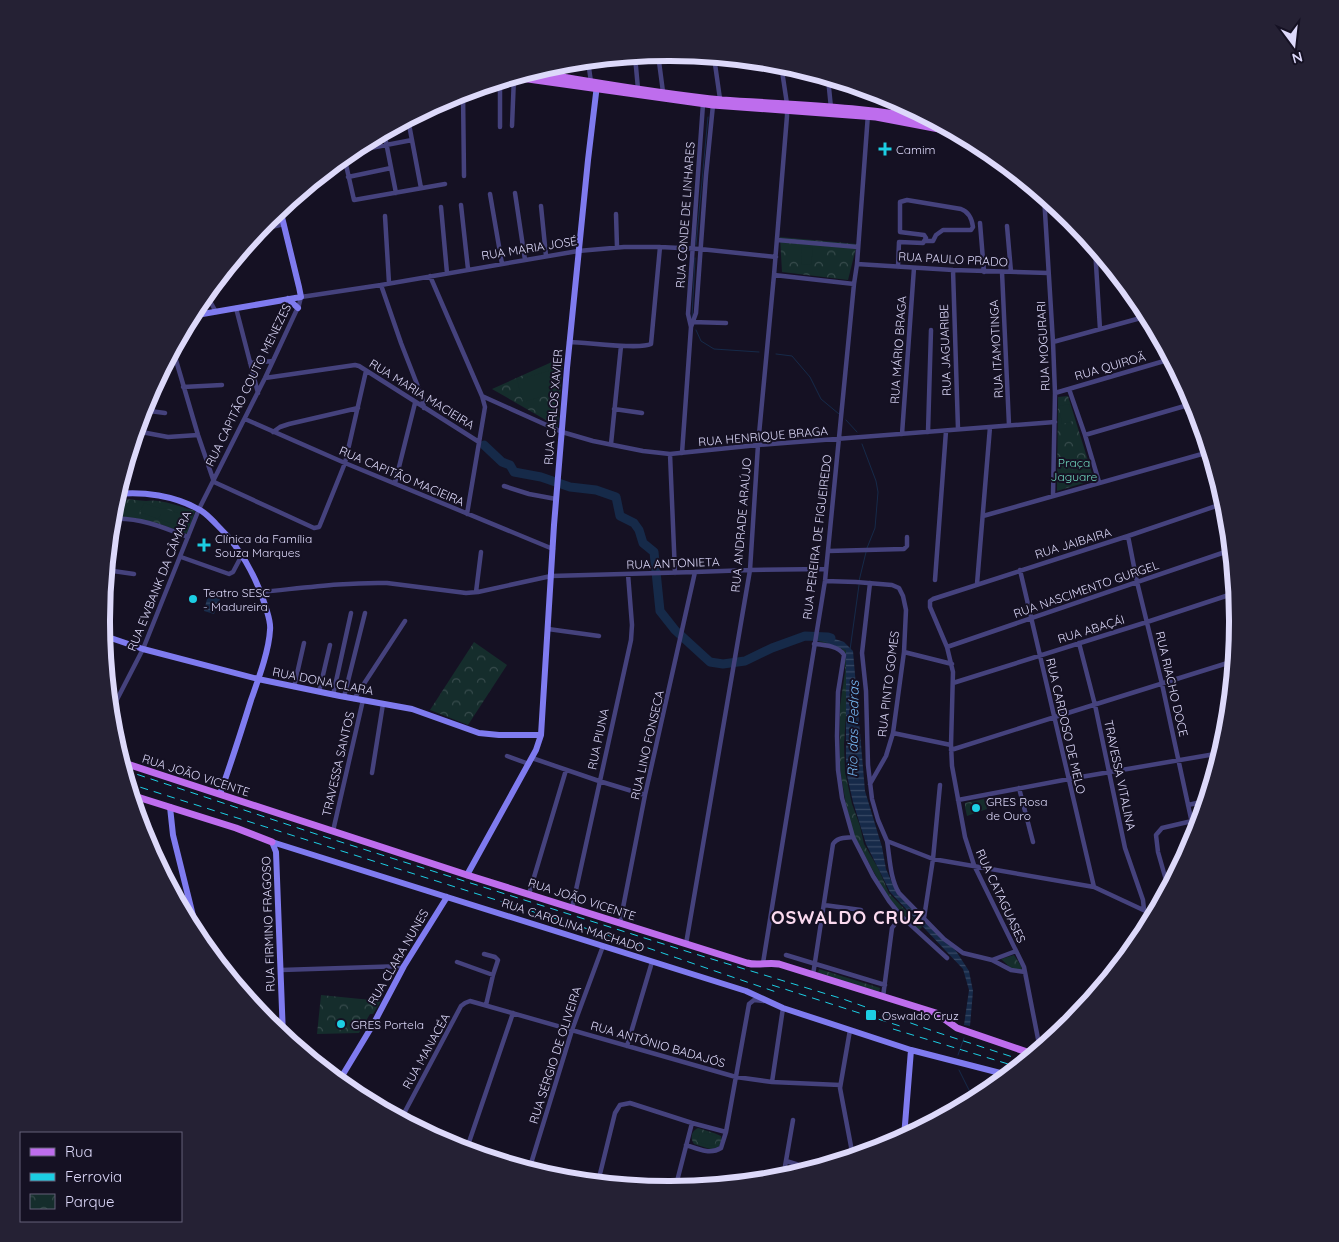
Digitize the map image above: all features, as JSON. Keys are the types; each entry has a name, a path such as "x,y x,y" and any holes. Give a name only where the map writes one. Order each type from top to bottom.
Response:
{"main road":[{"path":"546,75 713,106 831,108 868,113 932,127"},
{"path":"531,79 638,89 787,108 906,114"},
{"name":"RUA JOÃO VICENTE","path":"129,764 468,875 747,963 757,965 770,962 779,964 936,1013 957,1028 1027,1052"},
{"name":"RUA CAROLINA MACHADO","path":"138,797 236,828 272,842"}],"street":[{"path":"659,61 663,92"},
{"path":"636,62 638,89"},
{"path":"715,63 720,100"},
{"path":"590,67 595,85"},
{"name":"RUA ANDRADE ARAÚJO","path":"686,944 750,570 758,445 776,257 787,108 782,73"},
{"path":"512,126 514,84"},
{"name":"RUA CARLOS XAVIER","path":"468,875 530,761 539,743 541,734 557,481 595,85"},
{"path":"829,85 831,108"},
{"path":"500,88 500,127"},
{"path":"464,101 464,176"},
{"name":"RUA CONDE DE LINHARES","path":"691,324 688,314 703,104"},
{"name":"RUA CONDE DE LINHARES","path":"682,453 691,324 696,313 713,106"},
{"name":"RUA PEREIRA DE FIGUEIREDO","path":"763,963 825,581 857,264 868,113"},
{"path":"409,126 421,188"},
{"path":"385,139 396,193"},
{"path":"372,148 412,140"},
{"path":"346,165 353,200 355,201 445,184"},
{"path":"348,177 391,168"},
{"path":"515,193 526,260"},
{"path":"490,194 502,264"},
{"path":"898,267 900,202 904,200 961,209 971,218 973,227 971,230 943,230 936,235 933,241 922,243 899,242"},
{"name":"RUA MOGURARI","path":"1044,205 1055,393 1053,495"},
{"path":"461,206 468,269"},
{"path":"541,206 546,256"},
{"path":"441,207 447,273"},
{"path":"616,214 617,247"},
{"path":"385,216 389,283"},
{"name":"RUA CAPITÃO COUTO MENEZES","path":"199,509 258,393 298,308 301,297 300,287 282,217"},
{"path":"980,223 984,272"},
{"path":"272,227 284,224"},
{"path":"1007,226 1010,272"},
{"path":"900,232 924,235 925,241"},
{"path":"777,240 858,247"},
{"name":"RUA MARIA JOSÉ","path":"201,314 546,256 617,247 693,249 776,257"},
{"path":"569,342 621,346 649,345 651,341 660,247"},
{"path":"1096,259 1100,328"},
{"name":"RUA PAULO PRADO","path":"857,264 984,272 1048,273"},
{"name":"RUA MÁRIO BRAGA","path":"902,434 914,268"},
{"name":"RUA JAGUARIBE","path":"953,270 958,430"},
{"name":"RUA ITAMOTINGA","path":"1002,272 1009,425"},
{"path":"774,275 854,284"},
{"path":"430,276 485,407 467,514"},
{"path":"381,285 422,397 424,408"},
{"path":"288,300 298,308"},
{"path":"210,301 216,312"},
{"path":"236,308 258,393"},
{"path":"1053,342 1140,318"},
{"path":"691,324 726,323"},
{"path":"928,432 931,330"},
{"path":"611,444 621,346"},
{"path":"175,358 214,482 312,528 317,528 320,525 345,463 366,370"},
{"path":"250,363 273,361"},
{"name":"RUA QUIROÃ","path":"1055,393 1165,361"},
{"name":"RUA MARIA MACIEIRA","path":"265,378 352,365 359,366 479,442"},
{"path":"183,386 222,385"},
{"path":"1069,389 1099,482"},
{"name":"RUA HENRIQUE BRAGA","path":"482,396 562,432 593,442 670,454 758,445 1055,422"},
{"path":"395,483 415,403"},
{"path":"1085,435 1187,406"},
{"path":"273,432 284,425 358,408"},
{"path":"614,409 642,413"},
{"path":"150,411 165,413"},
{"name":"RUA CAPITÃO MACIEIRA","path":"244,419 553,549"},
{"path":"977,584 990,427"},
{"path":"935,580 946,431"},
{"path":"142,432 168,437 198,435"},
{"path":"983,516 1204,453"},
{"path":"670,454 676,573"},
{"path":"504,486 556,499"},
{"path":"125,493 133,492 164,497 199,509 223,531 242,555 261,592 269,618 268,643 258,680 220,794"},
{"name":"RUA JAIBAIRA","path":"929,603 933,599 977,584 1217,506"},
{"name":"RUA EWBANK DA CÂMARA","path":"116,701 143,649 199,509"},
{"path":"120,519 130,519 163,527 188,537"},
{"name":"RUA RIACHO DOCE","path":"1128,536 1192,821"},
{"path":"828,551 904,549 907,546 907,537"},
{"path":"476,592 481,552"},
{"name":"RUA NASCIMENTO GURGEL","path":"947,647 1224,552"},
{"path":"181,556 230,574 242,555"},
{"name":"RUA ANTONIETA","path":"261,592 387,583 456,593 476,592 551,576 826,569"},
{"name":"RUA CARDOSO DE MELO","path":"1020,570 1094,887"},
{"path":"112,571 134,574"},
{"name":"RUA LINO FONSECA","path":"620,923 645,794 696,572"},
{"name":"RUA PIUNA","path":"572,908 632,632 628,574"},
{"path":"825,581 868,583 862,654 866,691 868,765 875,809 886,841 895,887 944,939 963,953 992,960 1010,970 1025,972"},
{"name":"RUA PINTO GOMES","path":"868,583 895,586 902,592 906,610 904,652 893,733 886,756 870,784"},
{"name":"RUA ABAÇÁI","path":"953,683 1228,595"},
{"name":"RUA CATAGUASES","path":"929,603 952,664 951,748 954,785 965,837 974,865 1025,972 1039,1042"},
{"path":"344,697 365,613"},
{"path":"333,695 351,614"},
{"path":"354,699 405,621"},
{"path":"548,629 599,636"},
{"name":"RUA DONA CLARA","path":"110,638 143,649 258,680 412,710 479,733 499,735 541,734"},
{"path":"814,642 841,650 844,655 838,700 838,770 842,798 853,837 882,890 901,916 947,958"},
{"path":"294,687 304,643"},
{"path":"319,692 330,644"},
{"name":"TRAVESSA VITALINA","path":"1079,644 1095,705 1125,848 1143,900 1144,910"},
{"path":"904,652 952,664"},
{"path":"893,733 951,748 1227,663"},
{"name":"TRAVESSA SANTOS","path":"334,831 363,700"},
{"path":"372,772 383,704"},
{"path":"958,800 1068,778 1213,754"},
{"path":"507,756 566,770 645,794"},
{"path":"529,894 566,770"},
{"path":"924,918 934,859 940,785"},
{"path":"1020,788 1033,842"},
{"path":"1188,805 1199,802"},
{"path":"170,807 173,834 192,913"},
{"path":"1166,880 1158,852 1156,835 1162,828 1192,821"},
{"path":"813,975 834,842 839,838 853,837"},
{"path":"886,841 934,859 1094,887 1147,912"},
{"name":"RUA CAROLINA MACHADO","path":"272,842 746,991 784,1008 911,1050 999,1073"},
{"name":"RUA FIRMINO FRAGOSO","path":"272,842 276,852 283,1025"},
{"path":"276,852 285,845"},
{"name":"RUA CLARA NUNES","path":"343,1075 404,966 447,897"},
{"path":"824,905 861,910"},
{"path":"884,997 892,928 901,916"},
{"name":"RUA SÉRGIO DE OLIVEIRA","path":"531,1163 572,1030 603,946"},
{"path":"992,960 1016,950"},
{"path":"484,954 498,959 486,1005"},
{"path":"786,955 885,985"},
{"path":"457,962 493,975"},
{"path":"628,1046 652,962"},
{"path":"281,970 404,966"},
{"path":"686,1145 715,1151 721,1148 726,1132 749,1004 754,1000 768,1001"},
{"name":"RUA MANACÉA","path":"404,1113 461,1006 467,1002 474,1002"},
{"name":"RUA ANTÔNIO BADAJÓS","path":"474,1002 736,1077 772,1082 840,1085"},
{"path":"772,1082 784,1008"},
{"path":"468,1143 513,1013"},
{"path":"850,1030 840,1085 852,1150"},
{"path":"905,1129 911,1050"},
{"path":"599,1176 615,1113 620,1105 624,1103 630,1103 726,1132"},
{"path":"785,1169 793,1120"},
{"path":"677,1181 692,1123"},
{"path":"786,1162 799,1165"}],"green space":[{"path":"780,237 857,244 848,280 782,272"},
{"path":"802,247 813,248 811,265 801,264"},
{"path":"563,357 558,427 492,389"},
{"path":"552,370 558,392 523,402 517,380"},
{"name":"Praça Jaguare","path":"1068,396 1094,480 1057,491 1058,397"},
{"path":"1069,404 1073,421 1062,424 1059,406"},
{"path":"124,497 126,497 125,499 164,502 195,511 188,534 141,519 120,517"},
{"path":"144,503 183,515 179,526 159,519 161,514 158,519 140,512"},
{"path":"819,638 829,639 849,651 851,685 844,744 845,772 852,804 864,844 878,868 889,893 922,927 917,932 887,896 854,836 840,769 840,706 845,672 845,655 842,649 818,641"},
{"path":"474,642 507,665 468,725 430,710"},
{"name":"GRES Rosa de Ouro","path":"984,799 987,809 967,816 965,803"},
{"path":"1014,955 1022,970 1012,969 1001,959"},
{"path":"819,969 880,988 879,992 818,973"},
{"name":"GRES Portela","path":"321,995 381,1001 373,1014 370,1014 359,1033 317,1034"},
{"path":"698,1128 721,1136 722,1141 718,1148 710,1149 694,1144 692,1135"},
{"path":"700,1132 717,1136 714,1146 697,1142"}],"water":[{"path":"208,595 220,599 214,614 204,611"},
{"path":"820,634 844,642 853,651 865,791 882,847 886,869 897,894 956,951 969,971 973,991 970,1026 964,1025 969,990 963,969 890,892 866,844 846,771 846,650 819,640"}],"waterway":[{"path":"696,245 708,117"},
{"path":"692,318 695,258"},
{"path":"696,330 701,341 714,349 759,352"},
{"path":"776,354 792,356 810,377 821,399 839,414"},
{"path":"846,420 857,432"},
{"path":"859,581 867,548 875,528 878,492 876,481 862,444"},
{"name":"Rio das Pedras","path":"484,445 502,462 510,465 514,472 541,477 570,487 596,490 616,497 620,516 634,523 639,530 643,543 654,552 660,611 675,630 710,662 723,664 745,661 772,648 805,636 831,638"},
{"path":"850,650 859,585"},
{"name":"Rio das Pedras","path":"958,1055 964,1038"},
{"name":"Rio das Pedras","path":"959,1070 970,1092"}],"railway":[{"path":"131,772 325,837 843,999 1018,1059"},
{"path":"135,785 648,948 779,993"},
{"path":"772,985 903,1027"},
{"path":"893,1029 1010,1065"}],"place":[{"name":"Camim","path":"885,149"},
{"name":"Clínica da Família Souza Marques","path":"204,545"},
{"name":"Teatro SESC - Madureira","path":"193,599"},
{"name":"GRES Rosa de Ouro","path":"976,808"},
{"name":"Oswaldo Cruz","path":"871,1015"},
{"name":"GRES Portela","path":"341,1024"}],"district":[{"name":"OSWALDO CRUZ","path":"848,917"}]}
